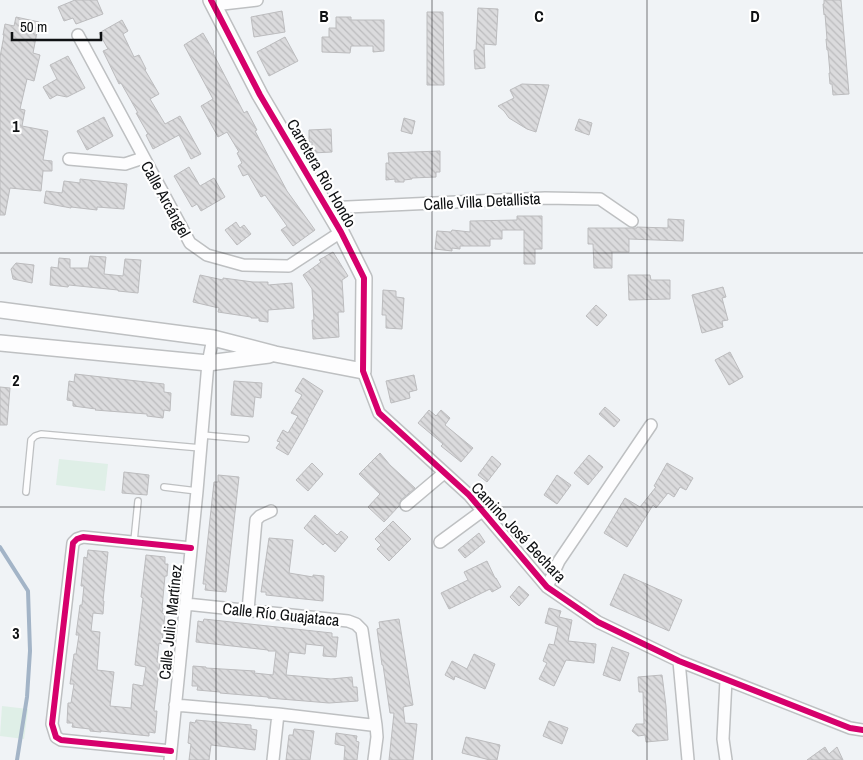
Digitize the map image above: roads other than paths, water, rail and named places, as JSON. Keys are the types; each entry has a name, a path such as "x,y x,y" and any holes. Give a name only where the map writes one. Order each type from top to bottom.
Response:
{"street":[{"path":"212,3 257,0"},
{"name":"Carretera Rio Hondo","path":"212,3 260,95 341,232 364,278 363,371"},
{"name":"Calle Arcángel","path":"78,35 190,243 207,255 243,265 289,266 341,232"},
{"path":"69,159 125,164 143,158"},
{"name":"Calle Villa Detallista","path":"326,208 545,198 600,199 632,221"},
{"path":"0,310 213,338 275,354 363,371"},
{"name":"Calle Julio Martínez","path":"171,755 208,363 213,338"},
{"path":"0,342 208,363 275,354"},
{"name":"Camino José Bechara","path":"363,371 379,413 469,496 547,587 598,622 679,661 850,728 863,730"},
{"path":"547,587 559,561 651,425"},
{"path":"406,505 444,473"},
{"path":"248,610 256,520 271,511"},
{"path":"440,542 482,511"},
{"path":"171,755 60,740 56,737 52,724 73,543 83,537 191,548"},
{"name":"Calle Río Guajataca","path":"186,604 348,621 356,624 362,630 376,725 374,760"},
{"path":"679,661 688,760"},
{"path":"726,680 723,739 726,760"},
{"path":"175,705 376,725"},
{"path":"273,760 278,714"}],"lane":[{"path":"26,492 31,440 41,434 201,448"},
{"path":"202,436 246,439"},
{"path":"164,487 197,491"},
{"path":"134,541 138,501"}],"waterway":[{"path":"0,547 28,591 30,651 27,697 17,760"}]}
